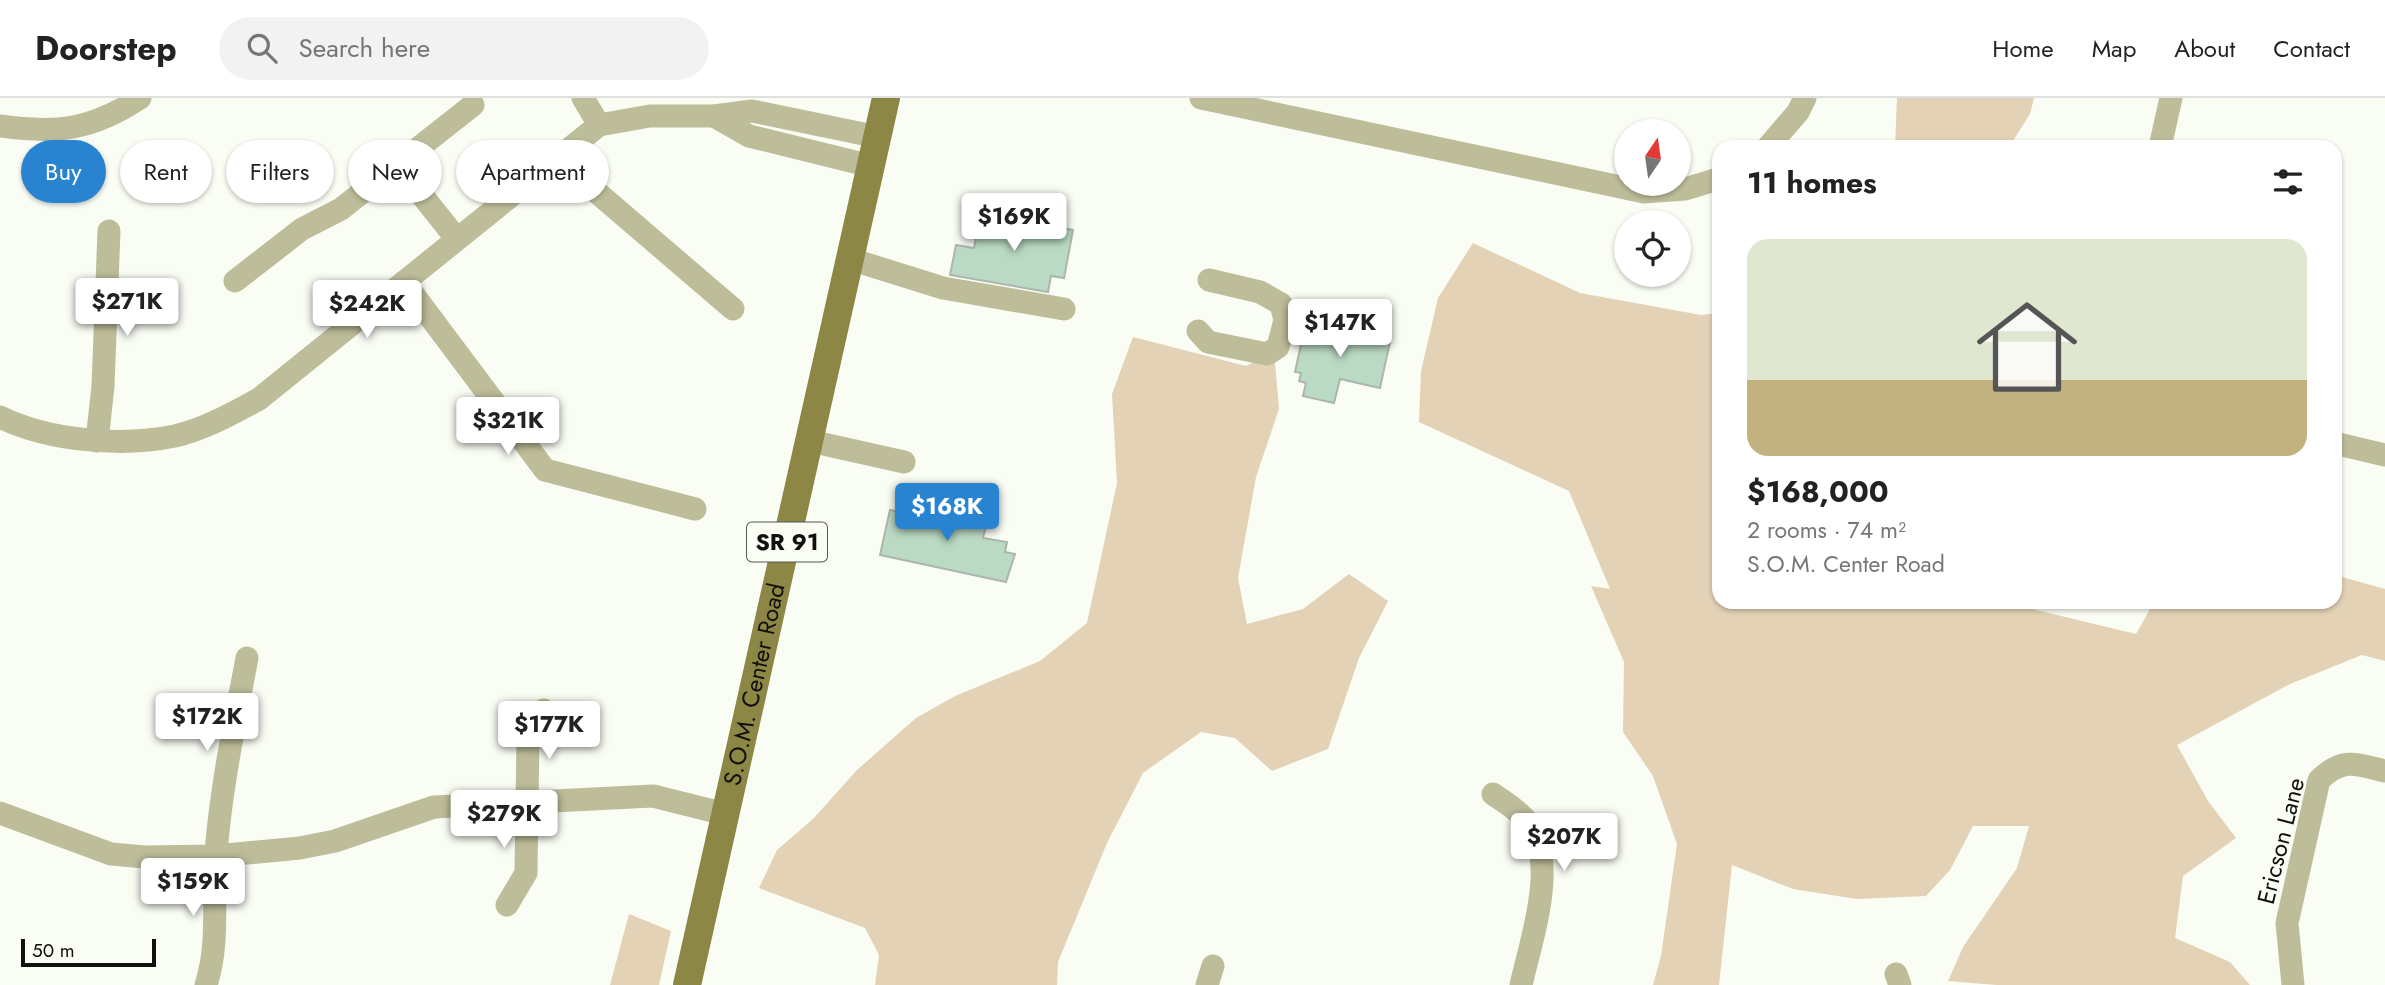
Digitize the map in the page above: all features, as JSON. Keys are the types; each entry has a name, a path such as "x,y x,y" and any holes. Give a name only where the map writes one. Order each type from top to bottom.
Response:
{"main road":[{"name":"S.O.M. Center Road","path":"687,985 886,98"}],"street":[{"path":"0,126 40,131 88,125 114,115 141,98"},
{"path":"583,98 598,125"},
{"path":"1201,98 1644,192 1685,189 1712,181"},
{"path":"1774,140 1798,113 1805,98"},
{"path":"2162,140 2171,98"},
{"path":"427,140 473,104"},
{"path":"580,140 598,125 650,116 714,116 752,111 878,137"},
{"path":"714,116 749,136 871,166"},
{"path":"235,281 302,229 348,203"},
{"path":"428,203 456,238"},
{"path":"0,417 22,428 97,441 175,436 226,418 259,398 501,203"},
{"path":"609,203 733,309"},
{"path":"97,441 103,386 109,231"},
{"path":"850,259 943,288 1064,309"},
{"path":"1198,331 1208,342 1267,354 1278,347 1286,320 1277,300 1260,292 1209,281"},
{"path":"404,282 545,470 695,509"},
{"path":"810,441 904,462"},
{"path":"2342,445 2385,455"},
{"path":"206,985 214,961 215,856 221,795 247,658"},
{"path":"508,905 526,873 528,736 544,710"},
{"name":"Ericson Lane","path":"2293,985 2287,923 2319,780 2331,768 2349,763 2385,771"},
{"path":"1493,794 1525,818 1539,842 1543,884 1521,985"},
{"path":"0,813 111,854 215,856 300,848 335,841 434,807 653,796 725,814"}],"shaded area":[{"path":"1897,98 2034,98 2030,114 2013,140 1895,140"},
{"path":"1473,243 1580,293 1701,315 1712,314 1712,609 2032,609 2136,634 2150,609 2342,609 2342,577 2385,589 2385,661 2362,655 2290,684 2177,745 2208,801 2236,838 2183,876 2175,938 2230,962 2250,985 1997,985 1948,981 1963,947 2017,868 2029,826 1973,826 1950,870 1926,896 1857,899 1793,889 1732,865 1719,985 1653,985 1661,956 1677,844 1653,776 1623,732 1624,662 1591,586 1610,589 1569,491 1419,422 1421,371 1438,298"},
{"path":"1133,337 1246,366 1274,352 1279,409 1256,477 1238,578 1247,624 1303,609 1349,574 1388,601 1359,658 1328,749 1272,771 1235,738 1201,732 1143,773 1107,843 1058,962 1057,985 875,985 879,955 865,928 759,888 777,850 813,819 857,770 916,718 955,696 1040,661 1087,623 1117,483 1112,394"},
{"path":"629,914 671,931 659,985 610,985"}],"building":[{"path":"981,212 1073,230 1064,278 1051,276 1048,292 950,275 956,245 974,248"},
{"path":"1314,320 1391,337 1380,388 1340,379 1334,403 1303,396 1306,383 1299,381 1301,373 1295,372 1304,330 1311,332"},
{"path":"930,502 980,514 978,524 986,525 983,538 1007,542 1005,552 1015,554 1006,582 880,555 890,510 927,518"}]}
